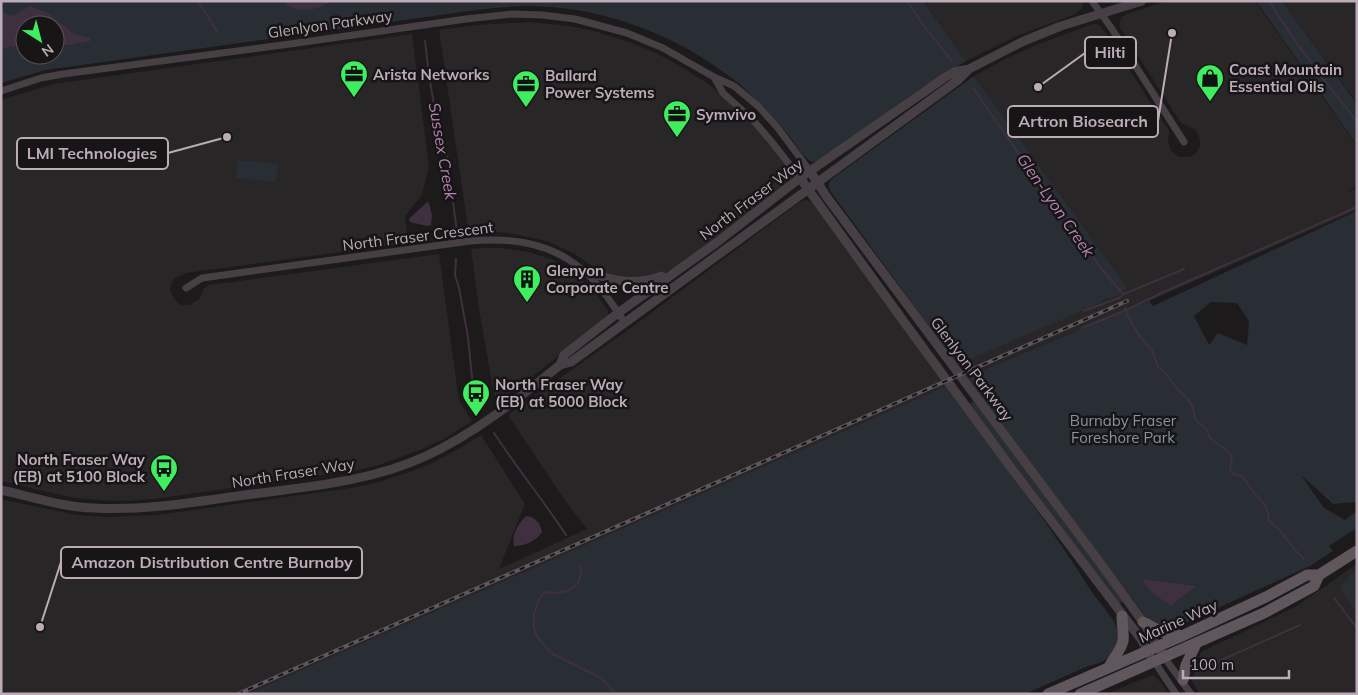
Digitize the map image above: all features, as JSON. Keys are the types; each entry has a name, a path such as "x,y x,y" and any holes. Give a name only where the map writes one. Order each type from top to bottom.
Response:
{"main road":[{"name":"Marine Way","path":"1080,694 1156,654 1182,636 1266,597 1307,575 1319,575 1357,551"},
{"name":"Marine Way","path":"1048,694 1109,667 1196,644 1284,603 1314,586 1319,575"},
{"path":"1109,667 1123,642 1122,616"},
{"path":"1143,622 1160,631 1182,636"},
{"path":"1183,680 1186,665 1196,644"}],"street":[{"path":"1092,1 1184,142"},
{"name":"North Fraser Way","path":"560,364 564,355 618,313 716,243 800,178 944,78 954,72 968,69 1024,41 1061,26 1142,1"},
{"name":"Glenlyon Parkway","path":"1,91 41,78 64,74 513,14 575,19 627,33 663,48 714,77 734,86 758,106 777,127 1143,622 1156,654 1176,694"},
{"name":"North Fraser Way","path":"1,490 72,506 131,509 348,480 377,474 425,457 463,437 560,364 571,362 626,323 958,80 968,69"},
{"name":"Glenlyon Parkway","path":"714,77 723,93 753,120 800,178 922,347 1122,616 1141,639 1183,680 1191,694"},
{"name":"North Fraser Crescent","path":"186,288 202,278 486,240 510,240 542,247 564,257 584,271 626,323"},
{"path":"584,271 610,280 628,283 650,281 674,272"}],"shaded area":[{"path":"287,1 332,1 315,9 305,10 287,6"},
{"path":"923,1 1083,1 1083,3 1081,9 1073,15 1017,36 966,61"},
{"path":"1167,1 1255,1 1357,146 1357,185 1348,192 1357,188 1357,210 1149,301 966,377 957,365 1128,288 974,76 1007,58 1039,44 1093,24 1099,25 1169,131 1168,142 1171,151 1179,157 1190,157 1196,153 1200,146 1198,134 1194,129 1181,123 1119,26 1121,18 1126,14"},
{"path":"1282,1 1357,1 1357,103"},
{"path":"30,6 50,15 15,15"},
{"path":"1,10 9,16 15,15 15,46 1,50"},
{"path":"529,22 569,26 594,31 632,43 680,66 722,95 756,127 791,172 791,181 677,266 661,275 635,280 606,274 597,270 575,254 547,241 509,233 492,232 469,235 439,30 477,25"},
{"path":"65,27 74,34 91,38 90,41 65,45"},
{"path":"412,34 429,166 422,195 405,216 408,243 186,273 175,278 170,290 177,302 182,305 190,305 199,299 204,288 209,285 439,254 459,401 472,421 444,439 376,466 154,499 126,501 74,498 1,481 1,100 53,84"},
{"path":"807,200 812,202 946,386 250,694 1,694 1,499 76,515 105,517 157,515 357,487 378,482 428,465 481,435 525,504 499,569 587,529 564,499 508,415 639,322 800,202"},
{"path":"427,202 429,203 432,215 431,225 427,226 410,222 409,219"},
{"path":"485,248 529,252 553,260 564,266 592,288 608,311 605,319 497,403 479,309 471,249"},
{"path":"526,516 537,521 542,532 530,542 514,546 513,538 516,530"},
{"path":"1357,564 1357,694 1200,694 1192,681 1201,652 1295,607"},
{"path":"1142,579 1196,586 1171,606 1151,592"},
{"path":"1152,675 1157,678 1169,694 1106,694"}],"green space":[{"path":"1,1 923,1 966,61 918,90 819,161 812,162 804,156 771,115 743,87 695,54 651,31 628,23 604,16 555,7 530,6 462,12 46,70 1,83"},
{"path":"1256,1 1282,1 1357,104 1357,145"},
{"path":"974,76 1128,288 1120,292 1121,294 1107,298 1102,302 957,365 831,192 829,185 833,178"},
{"path":"238,160 278,164 276,182 236,178"},
{"name":"Burnaby Fraser Foreshore Park","path":"1357,211 1357,500 1355,502 1333,504 1301,475 1324,508 1345,520 1357,511 1357,528 1329,546 1333,551 1310,566 1172,630 1159,626 1145,616 966,377 1149,301 1153,306","holes":["1211,302 1237,303 1249,321 1247,345 1218,333 1209,345 1194,316"]},
{"path":"946,386 1039,514 1116,625 1120,637 1109,657 1102,662 1086,667 1025,694 248,694"},
{"path":"974,401 1124,601 1119,604 969,404"},
{"path":"1357,570 1357,613 1340,588 1350,575"}],"waterway":[{"path":"198,1 217,31"},
{"name":"Glen-Lyon Creek","path":"907,1 951,60"},
{"path":"1269,1 1300,48 1357,122"},
{"name":"Sussex Creek","path":"425,41 436,115 447,155 457,231"},
{"name":"Glen-Lyon Creek","path":"973,88 1040,184 1083,240 1099,266 1123,294 1121,297 1084,311"},
{"path":"1082,328 1357,207"},
{"name":"Sussex Creek","path":"456,259 455,275 468,337 473,387 475,397 480,406"},
{"path":"1124,294 1184,269"},
{"name":"Glen-Lyon Creek","path":"1125,308 1138,334 1152,350 1158,367 1188,399 1193,408 1195,419 1206,429 1211,439 1231,455 1231,472 1242,476 1265,505 1269,521 1279,529 1304,559"},
{"name":"Sussex Creek","path":"494,433 566,535"},
{"name":"Sussex Creek","path":"580,565 581,574 578,583 568,591 543,594 538,601 534,614 534,628 536,635 551,653 601,678 616,694"},
{"name":"Glen-Lyon Creek","path":"1334,598 1357,628"},
{"path":"1199,670 1300,625"}],"railway":[{"path":"238,694 1127,301"}],"place":[{"name":"Artron Biosearch","path":"1172,33"},
{"name":"Hilti","path":"1038,87"},
{"name":"Arista Networks","path":"354,98"},
{"name":"Coast Mountain Essential Oils","path":"1210,102"},
{"name":"Ballard Power Systems","path":"526,108"},
{"name":"LMI Technologies","path":"227,137"},
{"name":"Symvivo","path":"677,138"},
{"name":"Glenyon Corporate Centre","path":"527,303"},
{"name":"North Fraser Way (EB) at 5000 Block","path":"476,417"},
{"name":"North Fraser Way (EB) at 5100 Block","path":"164,492"},
{"name":"Amazon Distribution Centre Burnaby","path":"40,627"}]}
